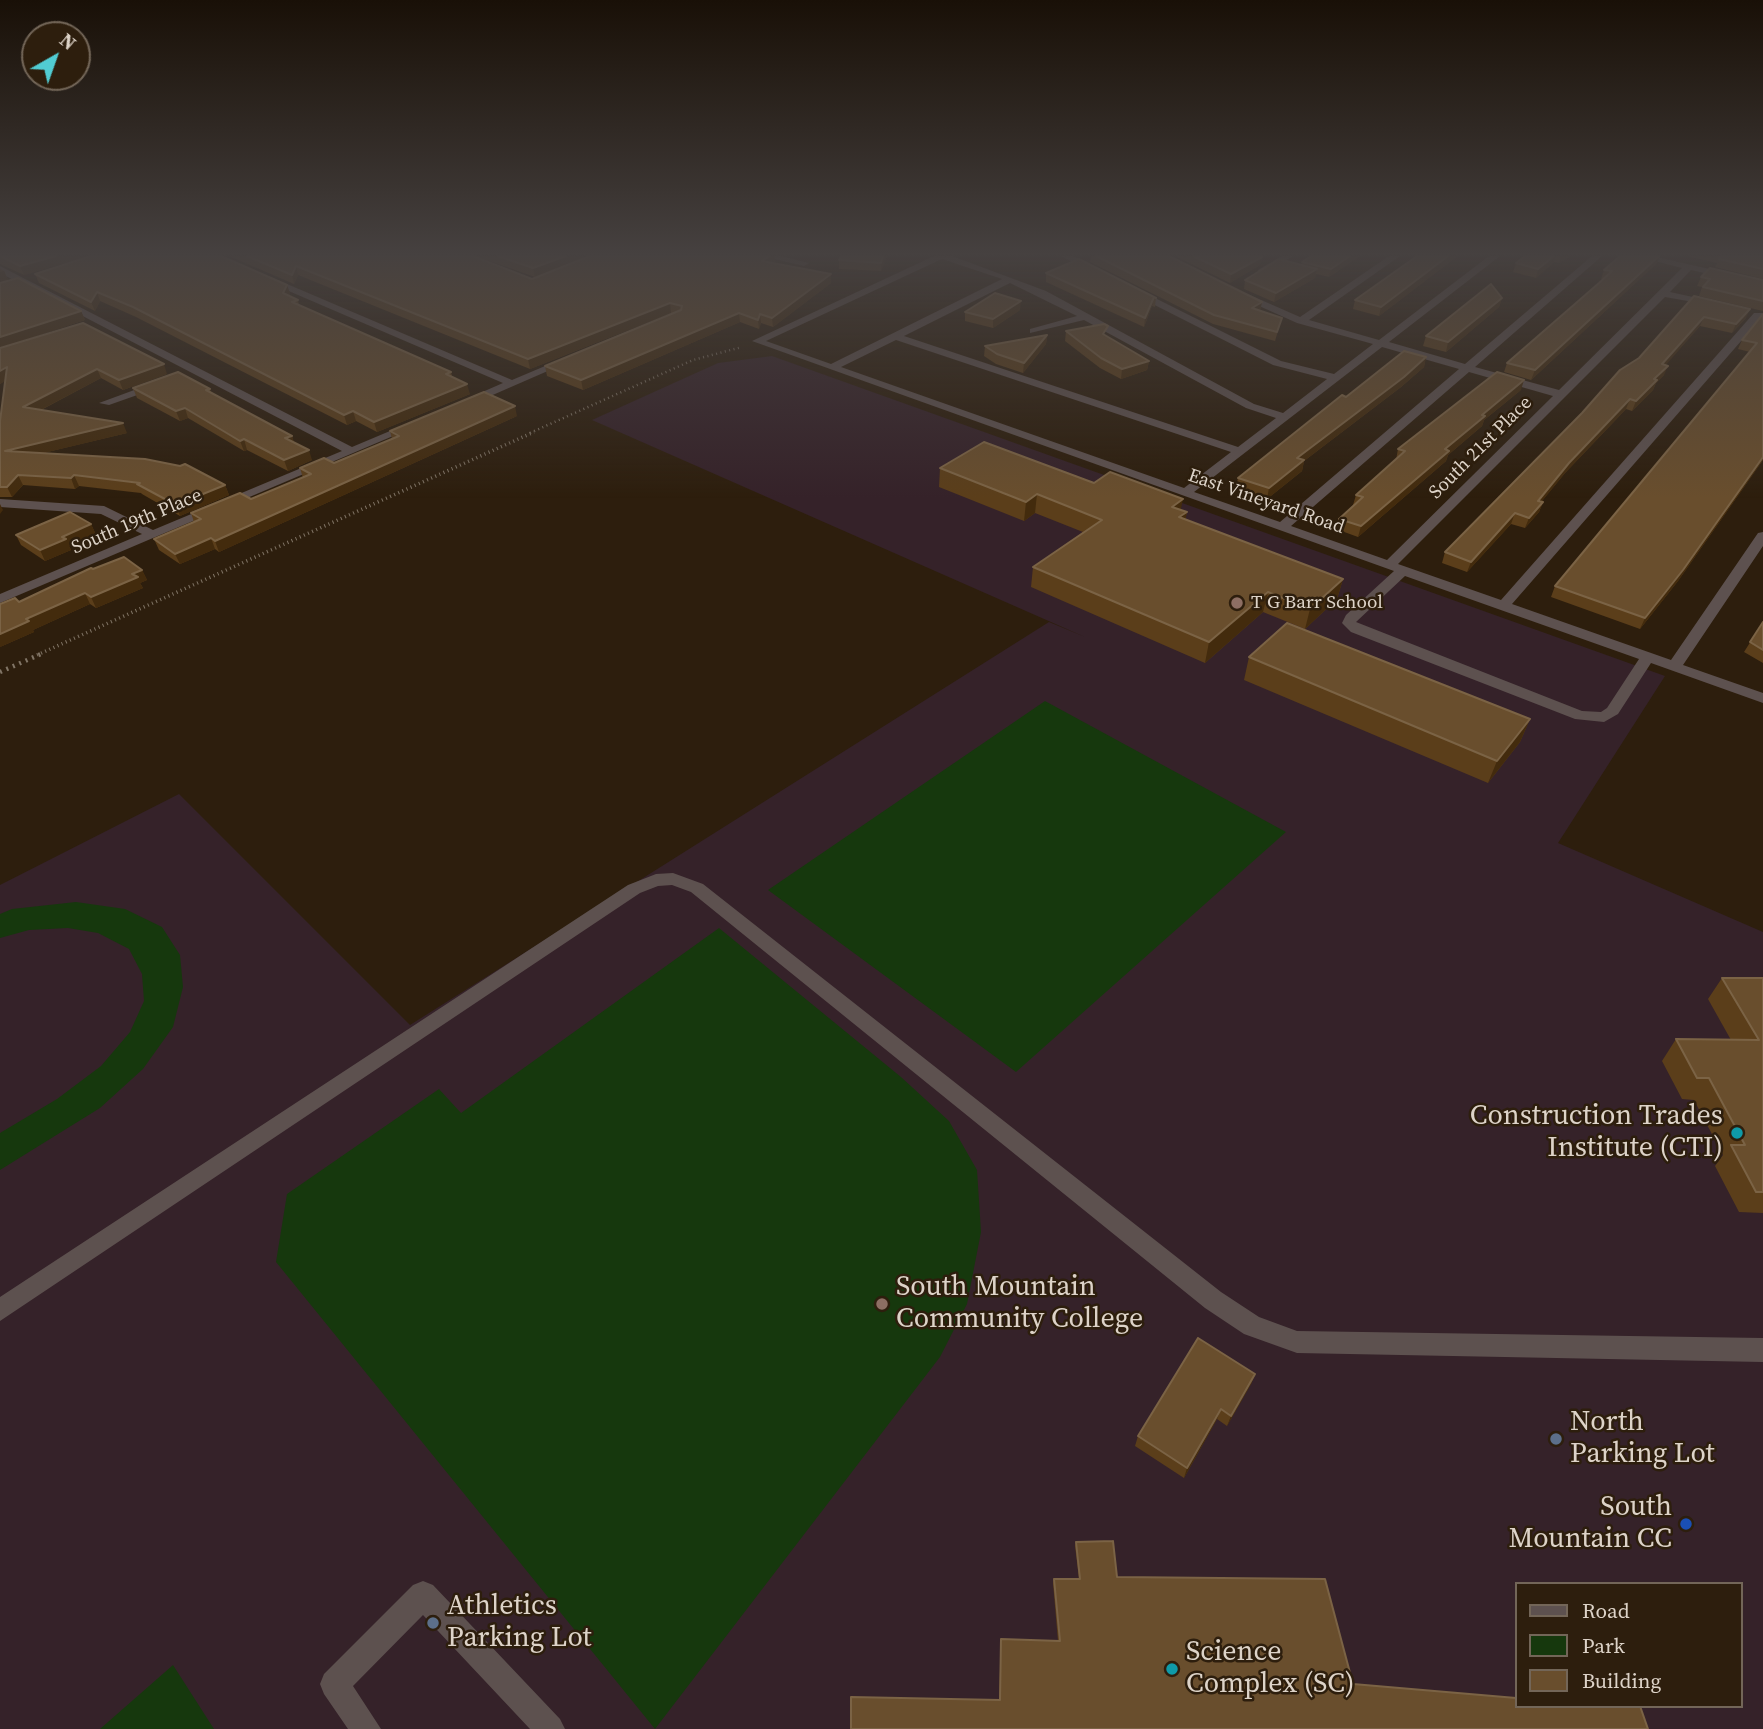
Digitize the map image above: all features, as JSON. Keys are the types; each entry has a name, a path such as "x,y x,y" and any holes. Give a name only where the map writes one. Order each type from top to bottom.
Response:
{"street":[{"path":"131,337 351,451"},
{"path":"402,337 510,383"},
{"path":"757,341 766,337"},
{"path":"831,368 894,337"},
{"path":"897,337 1240,451"},
{"path":"1121,337 1250,406 1285,417"},
{"path":"1225,337 1277,363 1335,378"},
{"path":"1356,337 1560,394"},
{"path":"1184,494 1390,337"},
{"path":"1281,528 1505,337"},
{"name":"South 21st Place","path":"1618,337 1396,568 1349,622 1356,629 1580,716 1604,717 1613,711 1647,657"},
{"path":"1503,606 1736,337"},
{"name":"East Vineyard Road","path":"757,341 1763,698"},
{"path":"458,406 574,357"},
{"path":"182,375 195,370"},
{"path":"105,403 169,380"},
{"name":"South 19th Place","path":"0,599 422,421"},
{"path":"0,503 104,510 153,535"},
{"path":"1674,667 1763,536"},
{"path":"0,1310 634,889 656,880 673,878 697,888 1213,1300 1252,1326 1297,1342 1763,1350"},
{"path":"366,1729 334,1684 423,1595 550,1729"}],"path":[{"path":"0,672 694,360 757,341"}],"shaded area":[{"name":"South Mountain Community College","path":"772,356 1665,676 1558,843 1763,932 1763,1729 0,1729 0,885 179,794 410,1025 1049,622 1085,637 592,420 718,363"}],"green space":[{"path":"1045,701 1286,832 1016,1072 768,890"},
{"path":"76,902 125,909 162,927 180,955 183,987 173,1027 143,1069 100,1108 0,1170 0,1133 57,1099 101,1066 130,1032 144,1001 142,974 129,949 98,933 68,928 29,930 0,938 0,914 12,909"},
{"path":"719,928 901,1077 949,1121 977,1170 981,1232 967,1304 940,1357 655,1729 276,1262 287,1194 439,1089 461,1113"},
{"path":"173,1665 214,1729 100,1729"}],"building":[{"path":"38,337 110,337 164,364 119,380 97,369 23,407 123,423 5,451 145,459 180,466 185,464 225,485 176,505 137,484 140,483 74,475 71,478 18,475 7,487 0,487 0,421 7,367 0,371 0,348"},
{"path":"191,337 371,337 451,372 446,374 467,384 374,422 353,411 344,415"},
{"path":"472,337 585,337 528,359"},
{"path":"616,337 683,337 581,380 545,366"},
{"path":"1046,337 1024,363 997,354 985,346"},
{"path":"1073,337 1108,337 1149,361 1122,369 1101,358"},
{"path":"1429,337 1455,337 1448,342"},
{"path":"1537,337 1571,337 1535,370 1507,363"},
{"path":"1658,337 1686,337 1662,364 1668,366 1654,379 1657,380 1636,401 1630,399 1569,463 1538,501 1543,502 1529,518 1515,513 1471,562 1445,552 1582,413 1620,370 1639,358"},
{"path":"1745,337 1763,337 1763,457 1683,570 1645,618 1555,586 1757,343 1742,340"},
{"path":"1404,351 1426,357 1404,377 1297,458 1304,460 1269,488 1238,478 1342,395 1346,397"},
{"path":"178,372 292,436 285,438 309,450 284,460 244,439 240,441 185,408 176,411 133,388"},
{"path":"1497,372 1524,380 1445,449 1449,451 1361,526 1339,519 1363,497 1356,495 1405,451 1398,449"},
{"path":"484,392 515,406 215,541 211,538 175,554 154,539 201,519 191,513 240,493 251,499 311,474 300,468 324,458 334,463 399,436 390,431"},
{"path":"984,442 1094,483 1110,472 1183,499 1172,507 1187,512 1179,517 1343,579 1310,609 1268,592 1209,642 1033,567 1102,520 1037,494 1026,502 940,468"},
{"path":"70,512 91,524 40,550 16,535"},
{"path":"124,557 142,570 132,574 138,577 91,597 85,593 26,619 29,621 0,634 0,604 15,598 19,602 91,568"},
{"path":"1763,622 1763,650 1750,642"},
{"path":"1287,623 1530,719 1497,761 1249,657"},
{"path":"1722,978 1763,978 1763,1192 1756,1192 1731,1145 1745,1145 1709,1078 1697,1078 1676,1039 1759,1040"},
{"path":"1198,1338 1255,1374 1231,1416 1221,1409 1187,1468 1138,1436"},
{"name":"Science Complex (SC)","path":"1113,1541 1117,1577 1325,1579 1353,1684 1514,1698 1514,1708 1641,1708 1648,1729 851,1729 851,1697 1000,1700 1001,1639 1060,1641 1054,1579 1080,1579 1076,1542"}],"place":[{"name":"T G Barr School","path":"1237,603"},
{"name":"Construction Trades Institute (CTI)","path":"1737,1133"},
{"name":"South Mountain Community College","path":"882,1304"},
{"name":"North Parking Lot","path":"1556,1439"},
{"name":"South Mountain CC","path":"1686,1524"},
{"name":"Athletics Parking Lot","path":"433,1623"},
{"name":"Science Complex (SC)","path":"1172,1669"}]}
